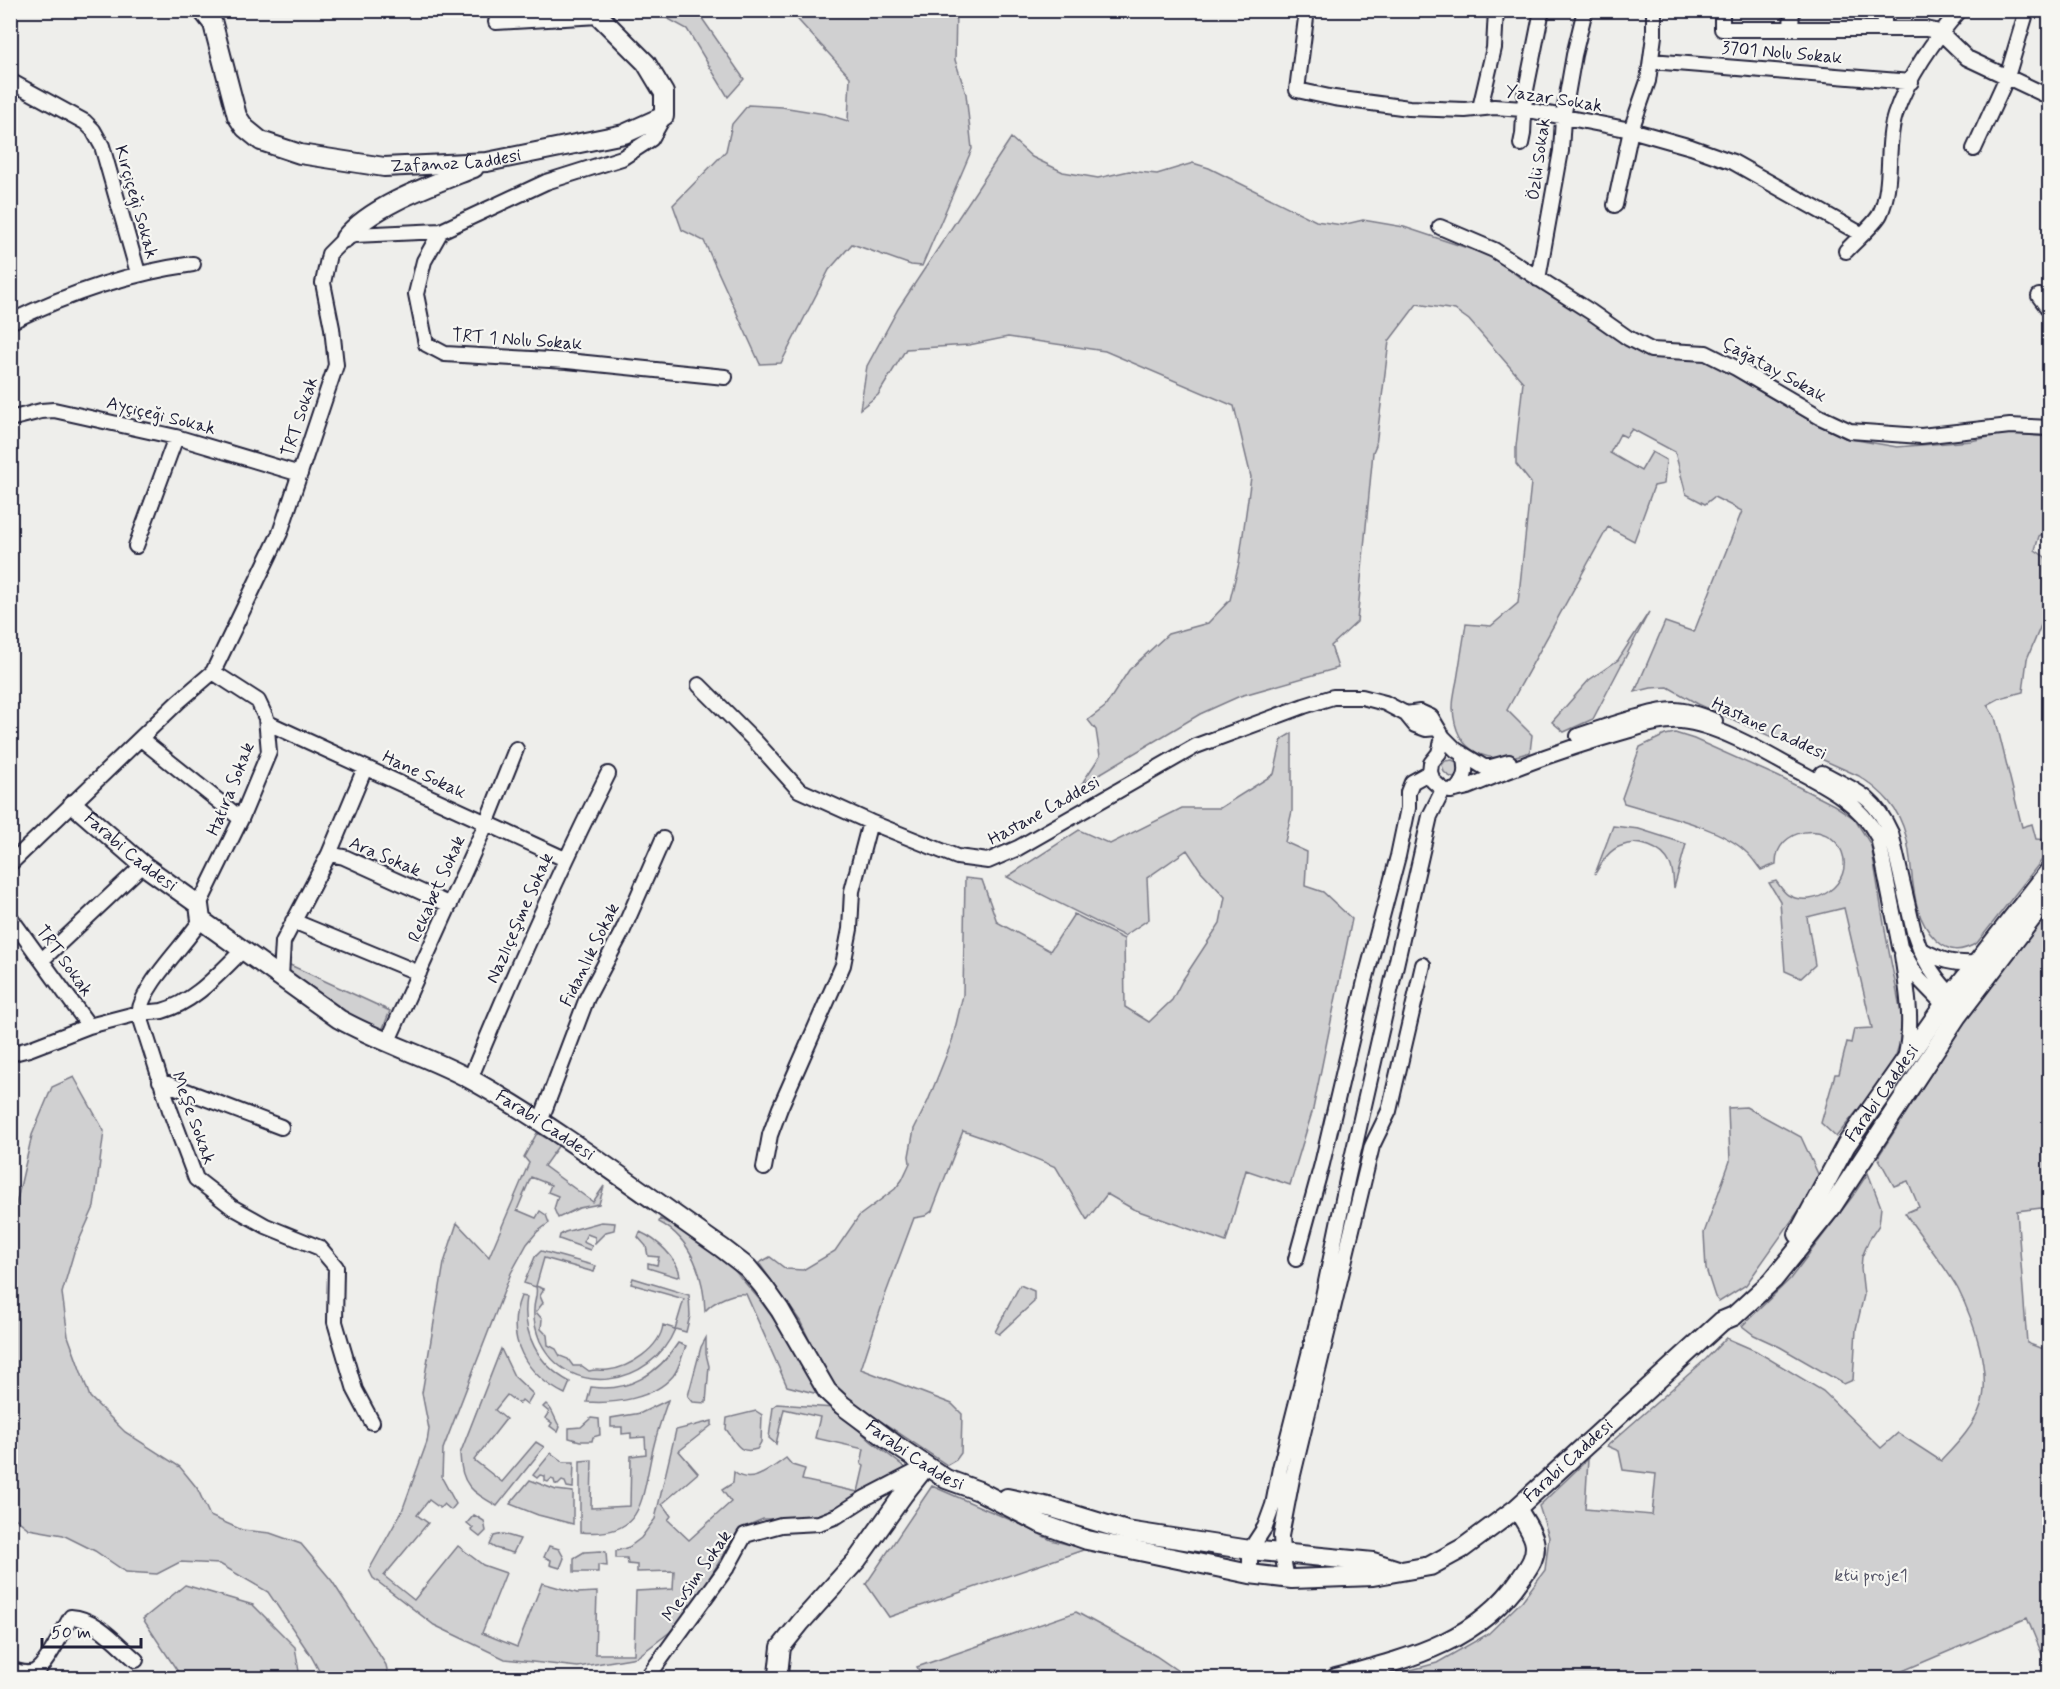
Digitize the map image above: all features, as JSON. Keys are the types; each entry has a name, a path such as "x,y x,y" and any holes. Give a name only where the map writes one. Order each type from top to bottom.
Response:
{"street":[{"name":"Zafanoz Caddesi","path":"202,10 213,24 237,116 244,128 261,141 300,154 384,167 487,162 624,134 664,116"},
{"name":"Yazar Sokak","path":"1307,10 1298,90 1334,98 1409,108 1523,109 1631,130 1733,162 1861,234"},
{"path":"1480,108 1494,48 1496,10"},
{"path":"1521,144 1523,109 1542,10"},
{"name":"Özlü Sokak","path":"1538,279 1561,151 1563,118 1574,55 1585,10"},
{"path":"1616,206 1631,130 1648,81 1654,36 1654,10"},
{"path":"1722,10 1722,29 1926,29 1940,32 1967,58 2049,97"},
{"path":"1791,29 1792,10"},
{"path":"1884,10 1884,29"},
{"path":"1846,251 1880,215 1887,187 1895,115 1940,32 1960,10"},
{"path":"1974,149 2007,77 2027,10"},
{"path":"345,238 354,235 441,231 546,182 622,158 651,139 664,116 663,93 645,63 596,13 496,22"},
{"name":"3701 Nolu Sokak","path":"1651,61 1911,82"},
{"name":"Kırçiçeği Sokak","path":"10,81 85,122 93,130 102,146 138,273"},
{"path":"345,238 359,222 420,189 487,162"},
{"name":"Çağatay Sokak","path":"1440,227 1494,250 1628,338 1651,350 1706,353 1820,417 1850,431 1921,436 2010,426 2049,428"},
{"name":"TRT 1 Nolu Sokak","path":"441,231 424,261 416,294 426,344 445,354 567,361 725,377"},
{"name":"TRT Sokak","path":"10,864 178,702 213,672 280,533 336,365 332,328 323,283 329,254 345,238"},
{"path":"10,322 72,295 138,273 193,264"},
{"path":"2039,296 2049,311"},
{"path":"10,409 10,414"},
{"name":"Ayçiçeği Sokak","path":"10,419 54,410 176,437 300,474"},
{"path":"136,546 176,437"},
{"name":"Hatıra Sokak","path":"139,1013 140,1003 155,979 190,937 269,752 268,723 258,701 213,672"},
{"name":"Hastane Caddesi","path":"699,685 755,741 799,790 870,822 957,856 988,861 1018,849 1196,746 1333,697 1362,697 1385,703 1406,714 1415,726 1440,733 1459,753 1484,766 1491,767 1601,728 1655,713 1674,710 1694,713 1713,720 1846,786 1875,804 1891,832 1920,949 1928,967 1954,1005"},
{"name":"Hastane Caddesi","path":"1450,790 1579,745 1635,728 1673,721 1702,726 1735,739 1831,788 1863,814 1878,837 1910,1010 1910,1034 1905,1062"},
{"name":"Hane Sokak","path":"268,723 565,859"},
{"path":"1439,753 1440,733"},
{"path":"141,739 241,819"},
{"name":"Rekabet Sokak","path":"387,1043 486,824 516,749"},
{"path":"1250,1574 1250,1550 1265,1527 1274,1505 1280,1468 1320,1311 1345,1191 1431,816 1450,790 1462,783 1466,769 1459,753 1445,750 1439,753 1431,763 1430,772 1433,781 1450,790"},
{"path":"329,855 365,768"},
{"path":"1296,1259 1320,1173 1365,981 1398,856 1408,808 1408,792 1412,782 1430,772"},
{"name":"Nazlıçeşme Sokak","path":"470,1079 524,949 565,859 608,774"},
{"name":"Farabi Caddesi","path":"73,804 243,950 339,1019 387,1043 470,1079 540,1122 748,1268 780,1310 827,1390 856,1416 946,1479 979,1491 1049,1507 1127,1531 1250,1550 1373,1562 1398,1571"},
{"path":"764,1168 770,1135 780,1108 843,965 850,929 852,891 870,822"},
{"name":"Fidanlık Sokak","path":"540,1122 587,998 623,930 663,839"},
{"name":"Ara Sokak","path":"281,977 283,942 329,855 344,857 450,905"},
{"path":"42,960 143,865"},
{"name":"Farabi Caddesi","path":"979,1491 1042,1524 1086,1540 1250,1574 1287,1579 1363,1577 1430,1566 1463,1548 1517,1508 1722,1321 1734,1316 1773,1280 1831,1208 1954,1005 1976,963 2049,870"},
{"name":"Farabi Caddesi","path":"1722,1321 1727,1309 1763,1276 1794,1241 1846,1145 1905,1062 2049,894"},
{"name":"TRT Sokak","path":"10,917 89,1026"},
{"path":"293,921 419,974"},
{"name":"Hastane Caddesi","path":"1900,947 1918,978 1954,1005"},
{"path":"1920,949 1956,964 1976,963"},
{"path":"10,1054 89,1026 139,1013 162,1011 183,1002 206,986 243,950"},
{"path":"1287,1579 1281,1553 1281,1536 1306,1418 1372,1146 1389,1111 1424,964"},
{"name":"Meşe Sokak","path":"139,1013 160,1081 196,1179 232,1207 266,1226 320,1248 336,1267 335,1322 355,1390 372,1422"},
{"path":"160,1081 281,1127"},
{"path":"1846,1145 1864,1156"},
{"path":"1833,1167 1849,1179"},
{"path":"779,1678 781,1647 857,1560 926,1466"},
{"name":"Mevsim Sokak","path":"647,1678 728,1566 745,1535 781,1525 819,1523 837,1516 865,1498 926,1466"},
{"path":"1336,1678 1407,1659 1445,1644 1494,1612 1511,1593 1534,1558 1534,1540 1517,1508"},
{"path":"10,1669 20,1673 32,1672 41,1666 71,1617 82,1617 108,1635 136,1660"}],"green space":[{"path":"654,11 697,11 744,79 728,97 687,29"},
{"path":"790,11 956,11 955,60 966,94 972,149 922,266 911,265 852,244 829,270 781,363 760,364 704,241 682,230 673,205 726,151 732,124 748,105 782,107 825,114 848,121 850,77"},
{"path":"1011,138 1032,157 1063,172 1098,178 1129,171 1157,174 1193,163 1209,168 1316,221 1342,225 1363,220 1404,227 1491,256 1518,276 1600,325 1622,343 1645,355 1704,358 1809,420 1845,438 1897,447 1971,441 2007,433 2049,437 2049,530 2039,536 2035,550 2045,557 2049,564 2049,606 2027,659 2023,692 2000,698 1987,705 1995,717 2022,827 2032,824 2036,839 2049,840 2049,851 1977,943 1966,948 1951,949 1936,940 1921,917 1914,891 1909,849 1903,826 1889,802 1875,788 1859,776 1698,704 1668,687 1635,692 1665,622 1694,632 1742,511 1714,497 1705,504 1686,494 1675,452 1632,429 1626,437 1620,434 1610,453 1641,471 1652,452 1666,460 1664,484 1654,486 1634,541 1608,527 1507,710 1532,735 1530,752 1501,758 1489,757 1477,753 1468,746 1460,737 1455,724 1453,708 1466,624 1491,626 1518,603 1531,483 1516,464 1523,382 1469,320 1455,310 1417,304 1389,341 1376,445 1373,452 1357,622 1331,646 1338,668 1240,696 1200,714 1081,785 1100,756 1096,730 1088,720 1105,707 1129,670 1168,634 1208,623 1230,600 1239,563 1251,477 1234,406 1105,351 1008,337 969,345 906,349 878,395 860,409 867,366 898,309"},
{"path":"1649,612 1593,719 1564,732 1552,722 1589,680 1618,660"},
{"path":"1292,733 1292,811 1285,842 1307,852 1305,886 1323,892 1352,919 1313,1109 1290,1185 1246,1170 1226,1242 1133,1209 1107,1194 1087,1220 1056,1167 963,1131 932,1211 925,1216 914,1218 861,1369 952,1404 962,1414 961,1453 956,1460 947,1465 842,1395 825,1372 800,1321 759,1263 770,1257 786,1269 803,1270 835,1251 859,1216 895,1189 902,1180 910,1163 909,1156 914,1129 952,1041 963,995 965,878 982,880 997,922 1050,951 1074,914 1124,939 1125,1007 1149,1022 1172,1000 1220,923 1225,897 1201,871 1187,850 1147,878 1149,919 1124,936 1007,877 1079,830 1110,844 1182,808 1220,808 1274,774 1282,739"},
{"path":"1675,733 1694,739 1779,777 1834,805 1854,818 1871,845 1902,1018 1899,1045 1895,1058 1878,1085 1836,1137 1821,1123 1835,1074 1839,1074 1847,1042 1851,1043 1854,1029 1872,1028 1844,908 1807,917 1815,965 1801,978 1785,971 1780,901 1769,883 1776,881 1786,894 1799,899 1820,896 1830,891 1842,874 1844,863 1842,852 1826,835 1804,832 1784,842 1778,852 1776,864 1761,870 1746,852 1721,835 1689,822 1624,803 1622,798 1640,747 1665,735"},
{"path":"1452,760 1482,773 1462,779 1453,778 1444,772 1442,765 1445,761"},
{"path":"1613,826 1639,829 1686,844 1674,888 1672,870 1666,858 1655,849 1642,844 1628,844 1616,848 1605,858 1595,874"},
{"name":"ktü proje1","path":"2049,910 2049,1207 2017,1211 2027,1343 2040,1348 2049,1348 2050,1472 2047,1477 2050,1479 2049,1671 2027,1618 1886,1678 1381,1678 1437,1663 1488,1634 1522,1601 1545,1570 1549,1537 1539,1506 1588,1459 1585,1509 1652,1515 1656,1474 1623,1470 1619,1451 1607,1446 1706,1359 1726,1338 1756,1351 1823,1391 1881,1448 1898,1433 1941,1461 1958,1442 1974,1421 1984,1392 1983,1362 1975,1330 1958,1289 1905,1213 1919,1207 1908,1181 1894,1186 1878,1157 1964,1022"},
{"path":"288,964 390,1011 383,1028 372,1030 286,974"},
{"path":"74,1077 104,1131 94,1207 74,1252 62,1293 68,1336 90,1397 125,1432 180,1467 197,1488 210,1516 242,1530 270,1533 301,1544 332,1581 386,1665 389,1678 323,1678 268,1592 220,1564 180,1562 157,1574 126,1572 95,1551 63,1535 29,1529 11,1515 11,1212 15,1209 32,1135 52,1087"},
{"path":"1746,1107 1801,1137 1819,1176 1807,1199 1746,1285 1719,1302 1715,1297 1706,1269 1704,1233 1730,1161 1728,1108"},
{"path":"537,1133 559,1145 544,1166 593,1202 604,1186 599,1204 579,1208 558,1218 554,1209 558,1196 548,1192 551,1185 531,1177 517,1210 536,1218 540,1211 546,1215 549,1223 527,1244 511,1273 443,1449 442,1478 456,1504 451,1510 444,1504 440,1508 429,1500 417,1515 428,1523 384,1576 414,1600 458,1546 483,1565 506,1573 482,1633 517,1647 542,1583 577,1593 597,1592 595,1654 634,1654 636,1591 673,1589 674,1571 637,1572 637,1565 628,1564 627,1558 616,1558 616,1551 629,1547 641,1538 655,1519 676,1430 712,1421 712,1425 679,1451 698,1473 662,1504 671,1516 668,1520 689,1540 731,1502 722,1490 733,1483 734,1472 747,1478 754,1477 786,1458 792,1465 805,1469 802,1480 858,1492 864,1466 861,1464 864,1449 815,1438 820,1417 784,1409 776,1444 769,1438 773,1407 777,1404 834,1408 907,1469 906,1472 837,1510 812,1519 763,1519 739,1529 696,1600 670,1632 637,1657 578,1667 505,1659 434,1625 373,1578 369,1570 402,1511 427,1442 429,1429 422,1393 444,1263 457,1223 489,1257 529,1163 524,1157"},
{"path":"1868,1173 1881,1207 1879,1225 1862,1257 1864,1295 1856,1329 1853,1380 1844,1384 1780,1347 1754,1335 1742,1326 1790,1279"},
{"path":"660,1219 684,1231 729,1264 787,1337 818,1394 787,1386 746,1294 735,1294 724,1298 705,1311 702,1285 694,1260 680,1238 659,1222"},
{"path":"601,1222 615,1223 614,1230 606,1232 595,1243 595,1237 587,1234 583,1242 592,1246 590,1250 559,1239 560,1235 565,1232"},
{"path":"640,1232 653,1239 671,1256 680,1276 648,1268 648,1263 657,1265 659,1257 648,1256 646,1246 638,1237"},
{"path":"541,1251 596,1266 594,1272 544,1258 536,1286 544,1289 540,1296 543,1303 536,1312 542,1319 541,1329 547,1335 548,1345 556,1349 560,1356 568,1359 573,1366 582,1366 589,1371 616,1368 634,1361 650,1349 661,1333 663,1325 675,1329 664,1348 648,1363 630,1374 610,1379 589,1379 570,1372 553,1360 540,1341 535,1325 536,1287 524,1283 535,1257"},
{"path":"633,1278 689,1295 690,1316 686,1332 675,1329 684,1299 631,1284"},
{"path":"1020,1285 1034,1291 1034,1302 999,1334 995,1332"},
{"path":"521,1296 527,1297 527,1323 534,1347 549,1367 570,1382 565,1394 539,1377 522,1354 515,1327 516,1312"},
{"path":"706,1338 709,1366 706,1403 693,1402 688,1396 701,1347"},
{"path":"678,1343 686,1346 673,1376 665,1384 644,1395 621,1401 587,1402 591,1387 617,1387 641,1379 661,1364"},
{"path":"501,1349 514,1376 533,1394 527,1404 522,1400 519,1404 507,1395 495,1410 506,1419 474,1460 502,1482 536,1442 544,1447 497,1506 469,1486 463,1473 460,1454"},
{"path":"668,1400 655,1440 641,1502 636,1513 628,1523 616,1529 580,1532 580,1461 592,1460 591,1508 630,1506 631,1456 646,1454 645,1437 631,1438 631,1433 622,1434 622,1427 611,1427 611,1418 641,1413"},
{"path":"546,1404 560,1427 558,1432 545,1418 549,1412 543,1407"},
{"path":"756,1411 762,1415 761,1442 757,1449 741,1449 726,1429 727,1418"},
{"path":"591,1418 599,1419 600,1435 593,1437 592,1441 569,1438 569,1428 581,1427"},
{"path":"551,1453 563,1462 574,1462 573,1488 567,1487 562,1481 558,1485 551,1479 548,1482 545,1481 545,1476 540,1475 537,1478 533,1475"},
{"path":"530,1480 556,1490 573,1492 573,1524 538,1515 510,1504"},
{"path":"932,1486 1051,1540 1086,1549 889,1617 866,1584"},
{"path":"474,1515 484,1521 486,1531 480,1537 471,1530 473,1528 467,1523"},
{"path":"503,1534 520,1539 513,1553 490,1545 494,1536"},
{"path":"549,1546 559,1549 564,1558 560,1568 550,1565 551,1560 544,1557"},
{"path":"584,1552 606,1552 607,1566 598,1565 598,1572 574,1572 574,1558"},
{"path":"185,1585 253,1605 295,1647 300,1678 182,1678 143,1619"},
{"path":"1076,1612 1156,1656 1184,1675 1193,1678 923,1678 917,1667"}]}
